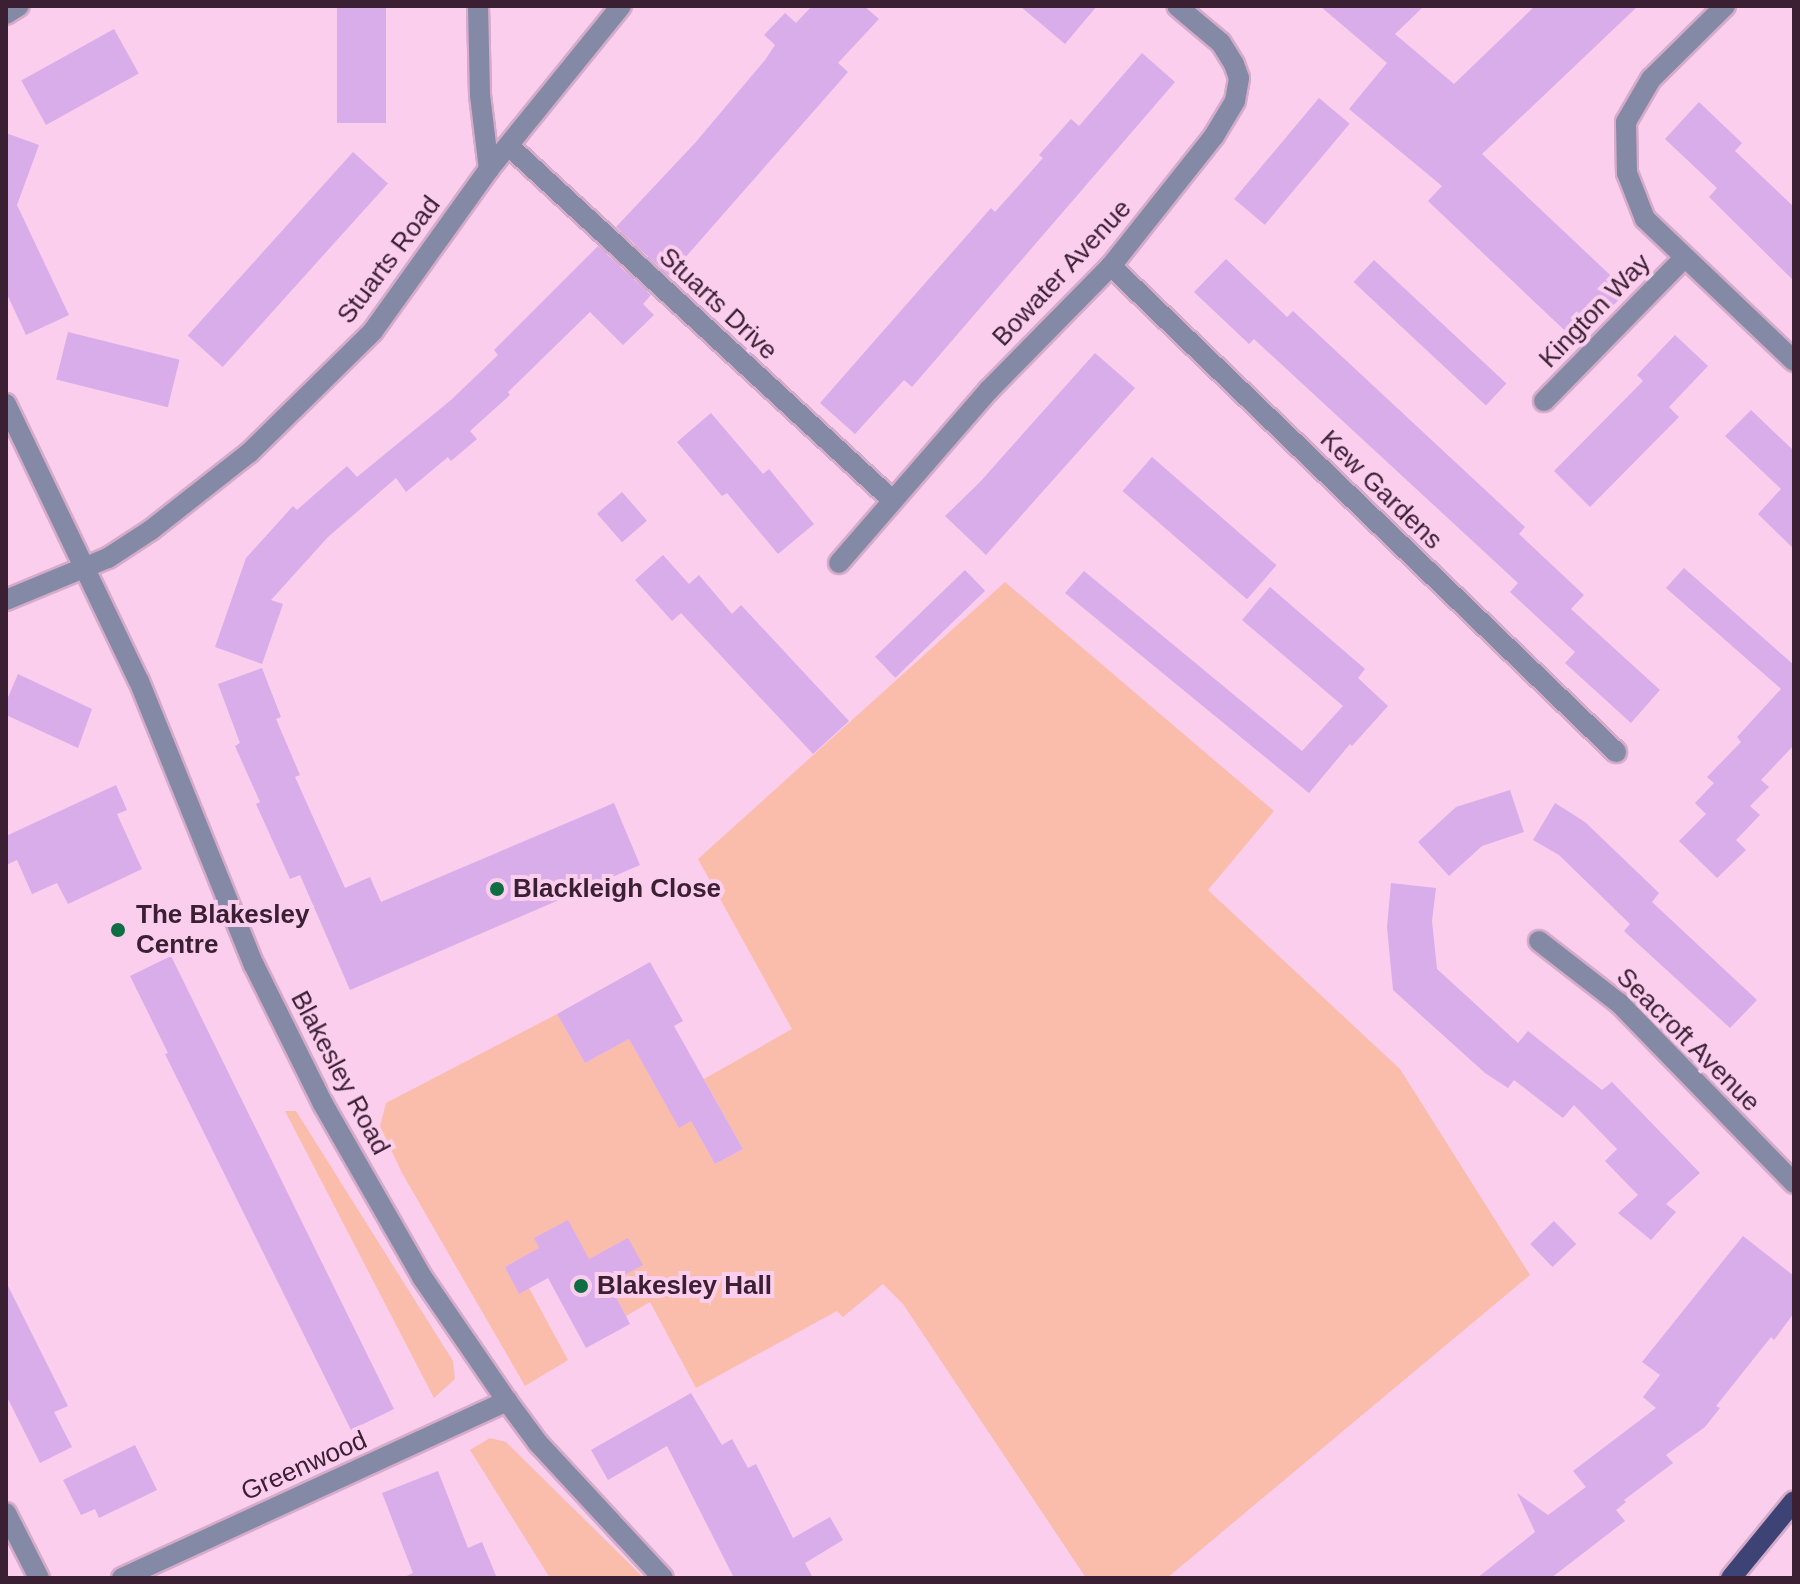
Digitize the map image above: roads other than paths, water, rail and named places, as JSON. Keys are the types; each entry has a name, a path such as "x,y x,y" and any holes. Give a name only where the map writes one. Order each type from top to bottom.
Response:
{"main road":[{"path":"1731,1578 1794,1501"}],"street":[{"path":"6,14 19,6"},
{"path":"478,6 480,95 489,169"},
{"name":"Stuarts Road","path":"6,600 88,568 151,530 249,453 373,331 489,169 621,6"},
{"name":"Bowater Avenue","path":"839,563 891,499 989,390 1111,266 1214,136 1235,101 1239,78 1221,43 1177,6"},
{"name":"Kington Way","path":"1725,6 1651,79 1626,122 1627,173 1645,219 1794,361"},
{"name":"Stuarts Drive","path":"509,146 891,499"},
{"name":"Kington Way","path":"1544,401 1684,258"},
{"name":"Kew Gardens","path":"1111,266 1616,752"},
{"name":"Blakesley Road","path":"6,404 88,568 139,681 254,965 323,1104 422,1277 507,1401 538,1443 663,1578"},
{"name":"Seacroft Avenue","path":"1539,941 1619,1003 1794,1183"},
{"name":"Greenwood","path":"122,1578 507,1401"},
{"path":"6,1513 39,1578"}],"place":[{"name":"Blackleigh Close","path":"497,889"},
{"name":"The Blakesley Centre","path":"118,930"},
{"name":"Blakesley Hall","path":"581,1286"}]}
